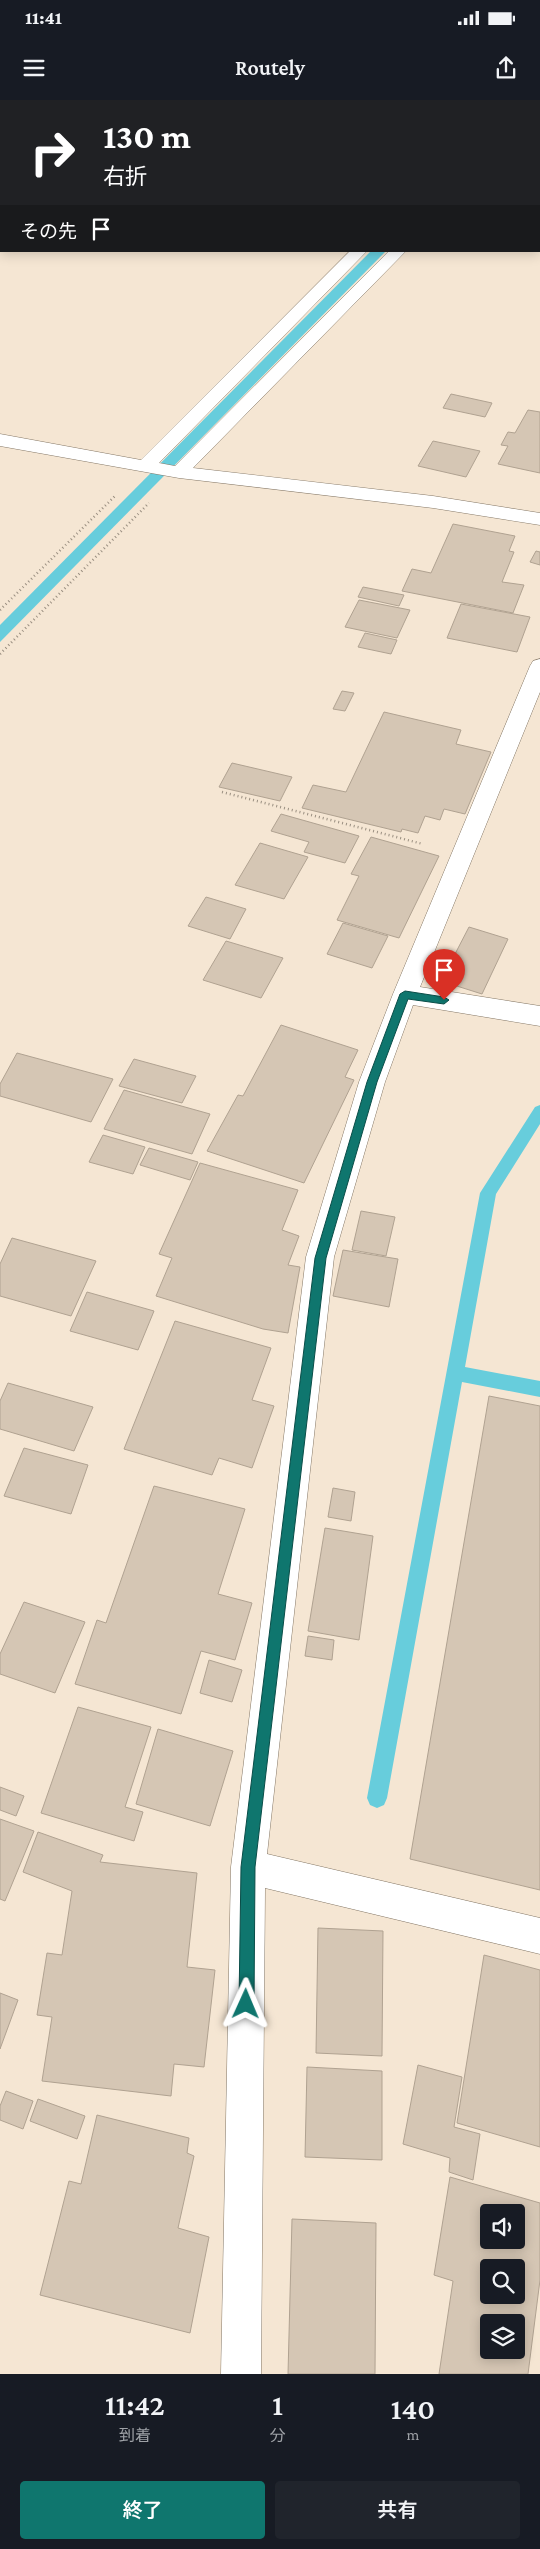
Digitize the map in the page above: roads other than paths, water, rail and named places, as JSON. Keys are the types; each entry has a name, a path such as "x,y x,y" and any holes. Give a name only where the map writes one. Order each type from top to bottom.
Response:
{"street":[{"path":"147,467 358,252"},
{"path":"176,471 397,252"},
{"path":"0,440 147,467 433,502 540,519"},
{"path":"241,2374 248,1867 320,1258 372,1082 405,994 540,666"},
{"path":"405,994 540,1016"},
{"path":"248,1867 540,1936"}],"water":[{"path":"370,252 385,252 0,642 0,625"}],"waterway":[{"path":"377,1798 488,1193 540,1111"},
{"path":"455,1373 540,1389"}]}
